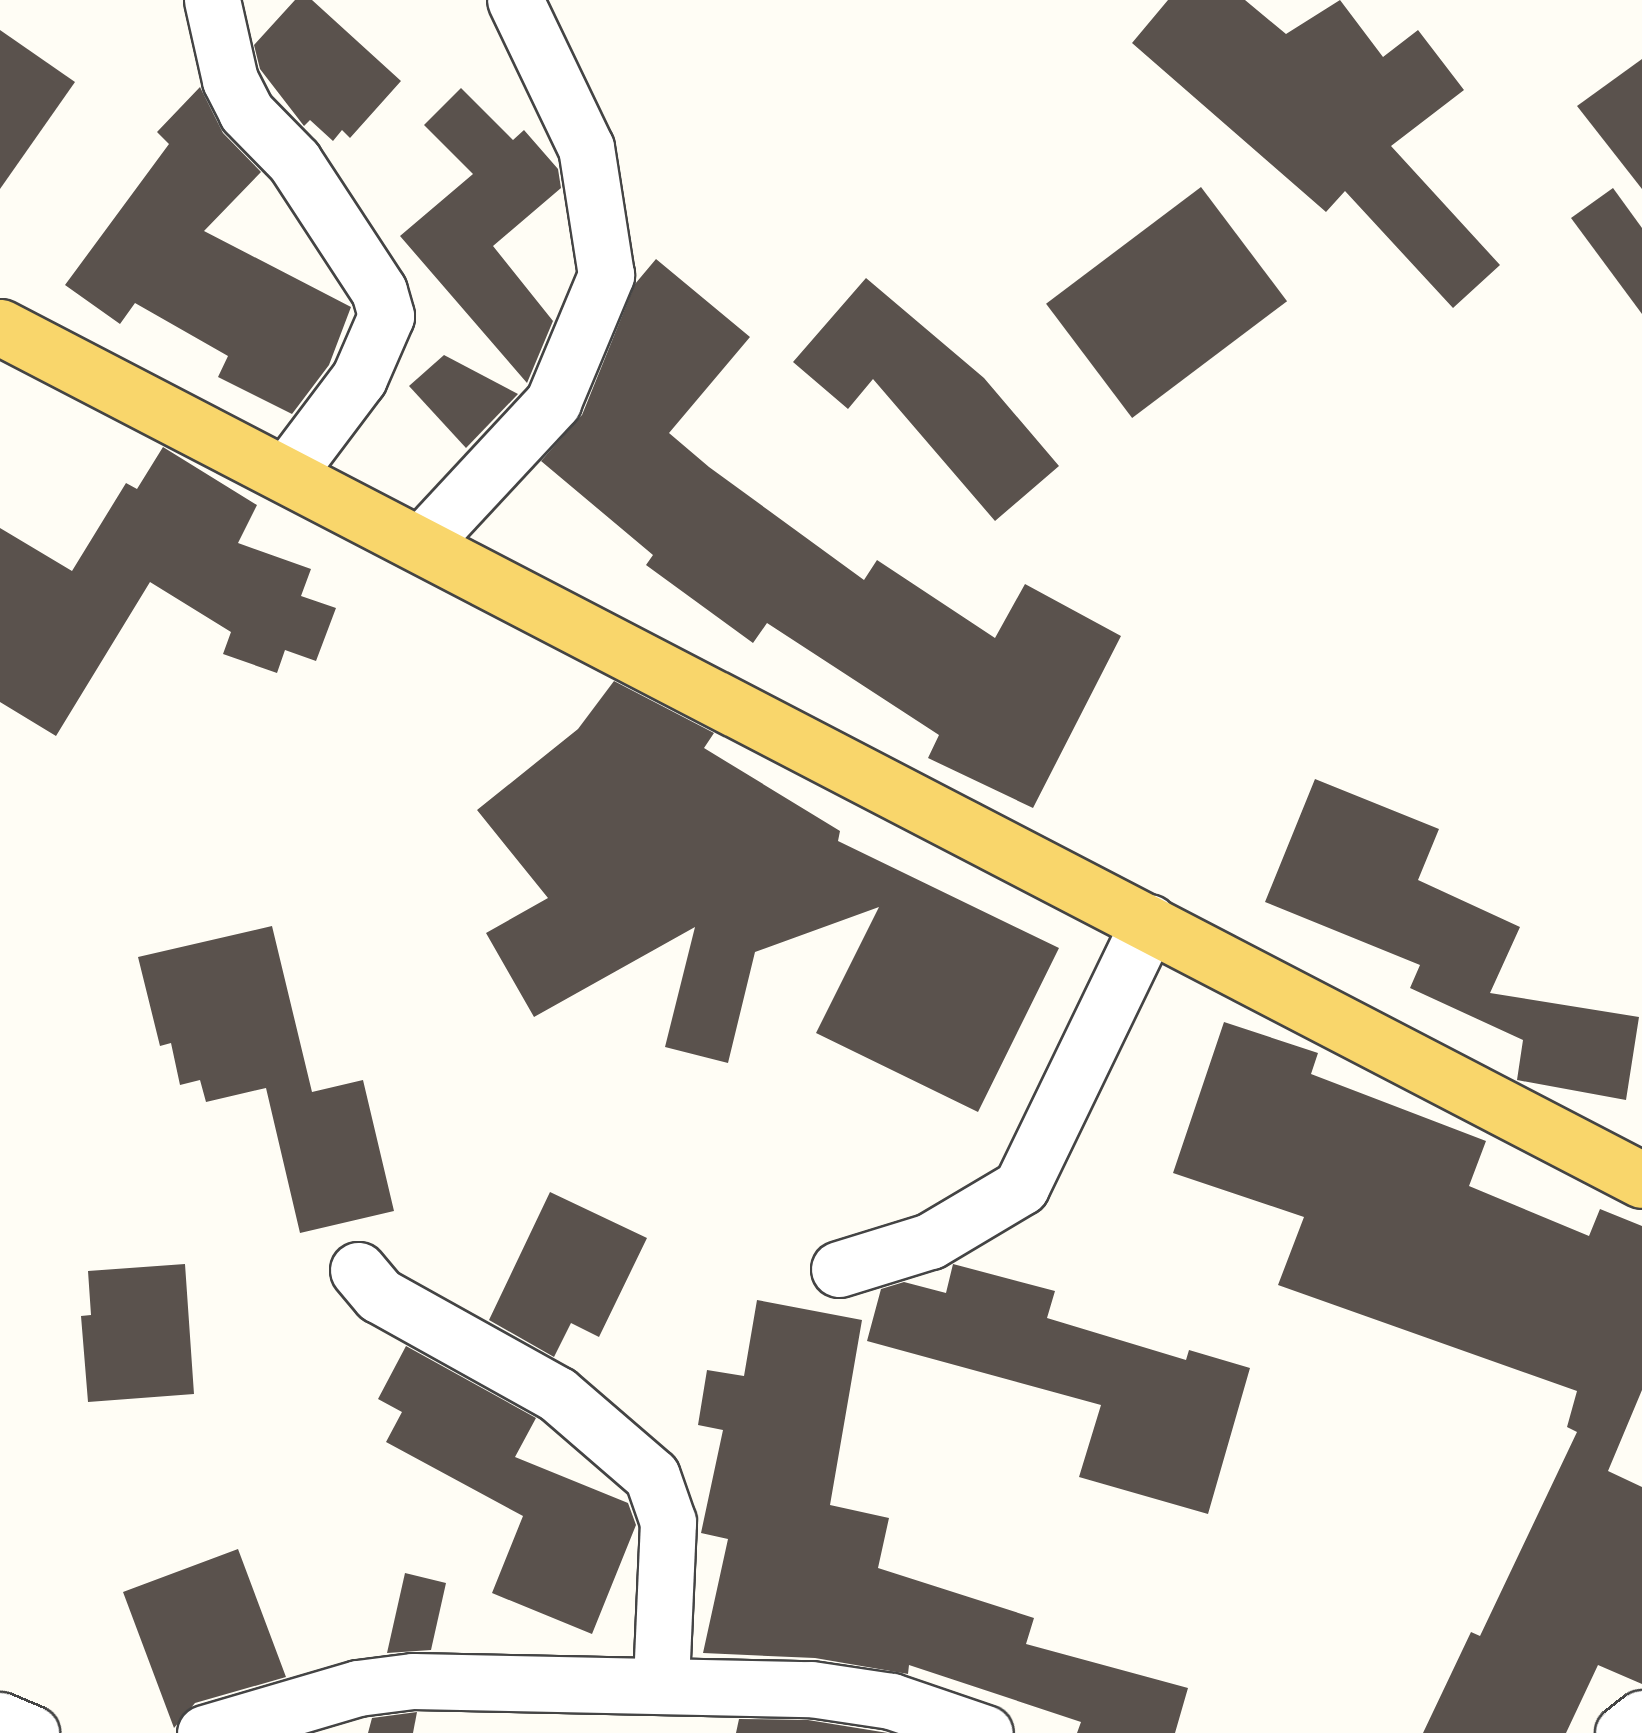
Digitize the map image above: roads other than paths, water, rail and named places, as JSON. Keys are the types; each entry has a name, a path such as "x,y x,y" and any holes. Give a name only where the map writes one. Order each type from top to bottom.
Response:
{"main road":[{"path":"0,326 286,475 424,541 1642,1180"}],"street":[{"path":"212,0 230,80 246,112 294,161 379,291 386,316 360,378 286,475"},
{"path":"424,541 553,402 606,275 586,148 515,0"},
{"path":"838,1269 930,1241 1021,1187 1149,922"},
{"path":"358,1270 379,1295 557,1394 652,1476 668,1522 661,1683"},
{"path":"204,1733 358,1688 412,1681 661,1683 857,1695 946,1715 985,1733"},
{"path":"1623,1733 1642,1718"},
{"path":"0,1720 31,1733"}]}
